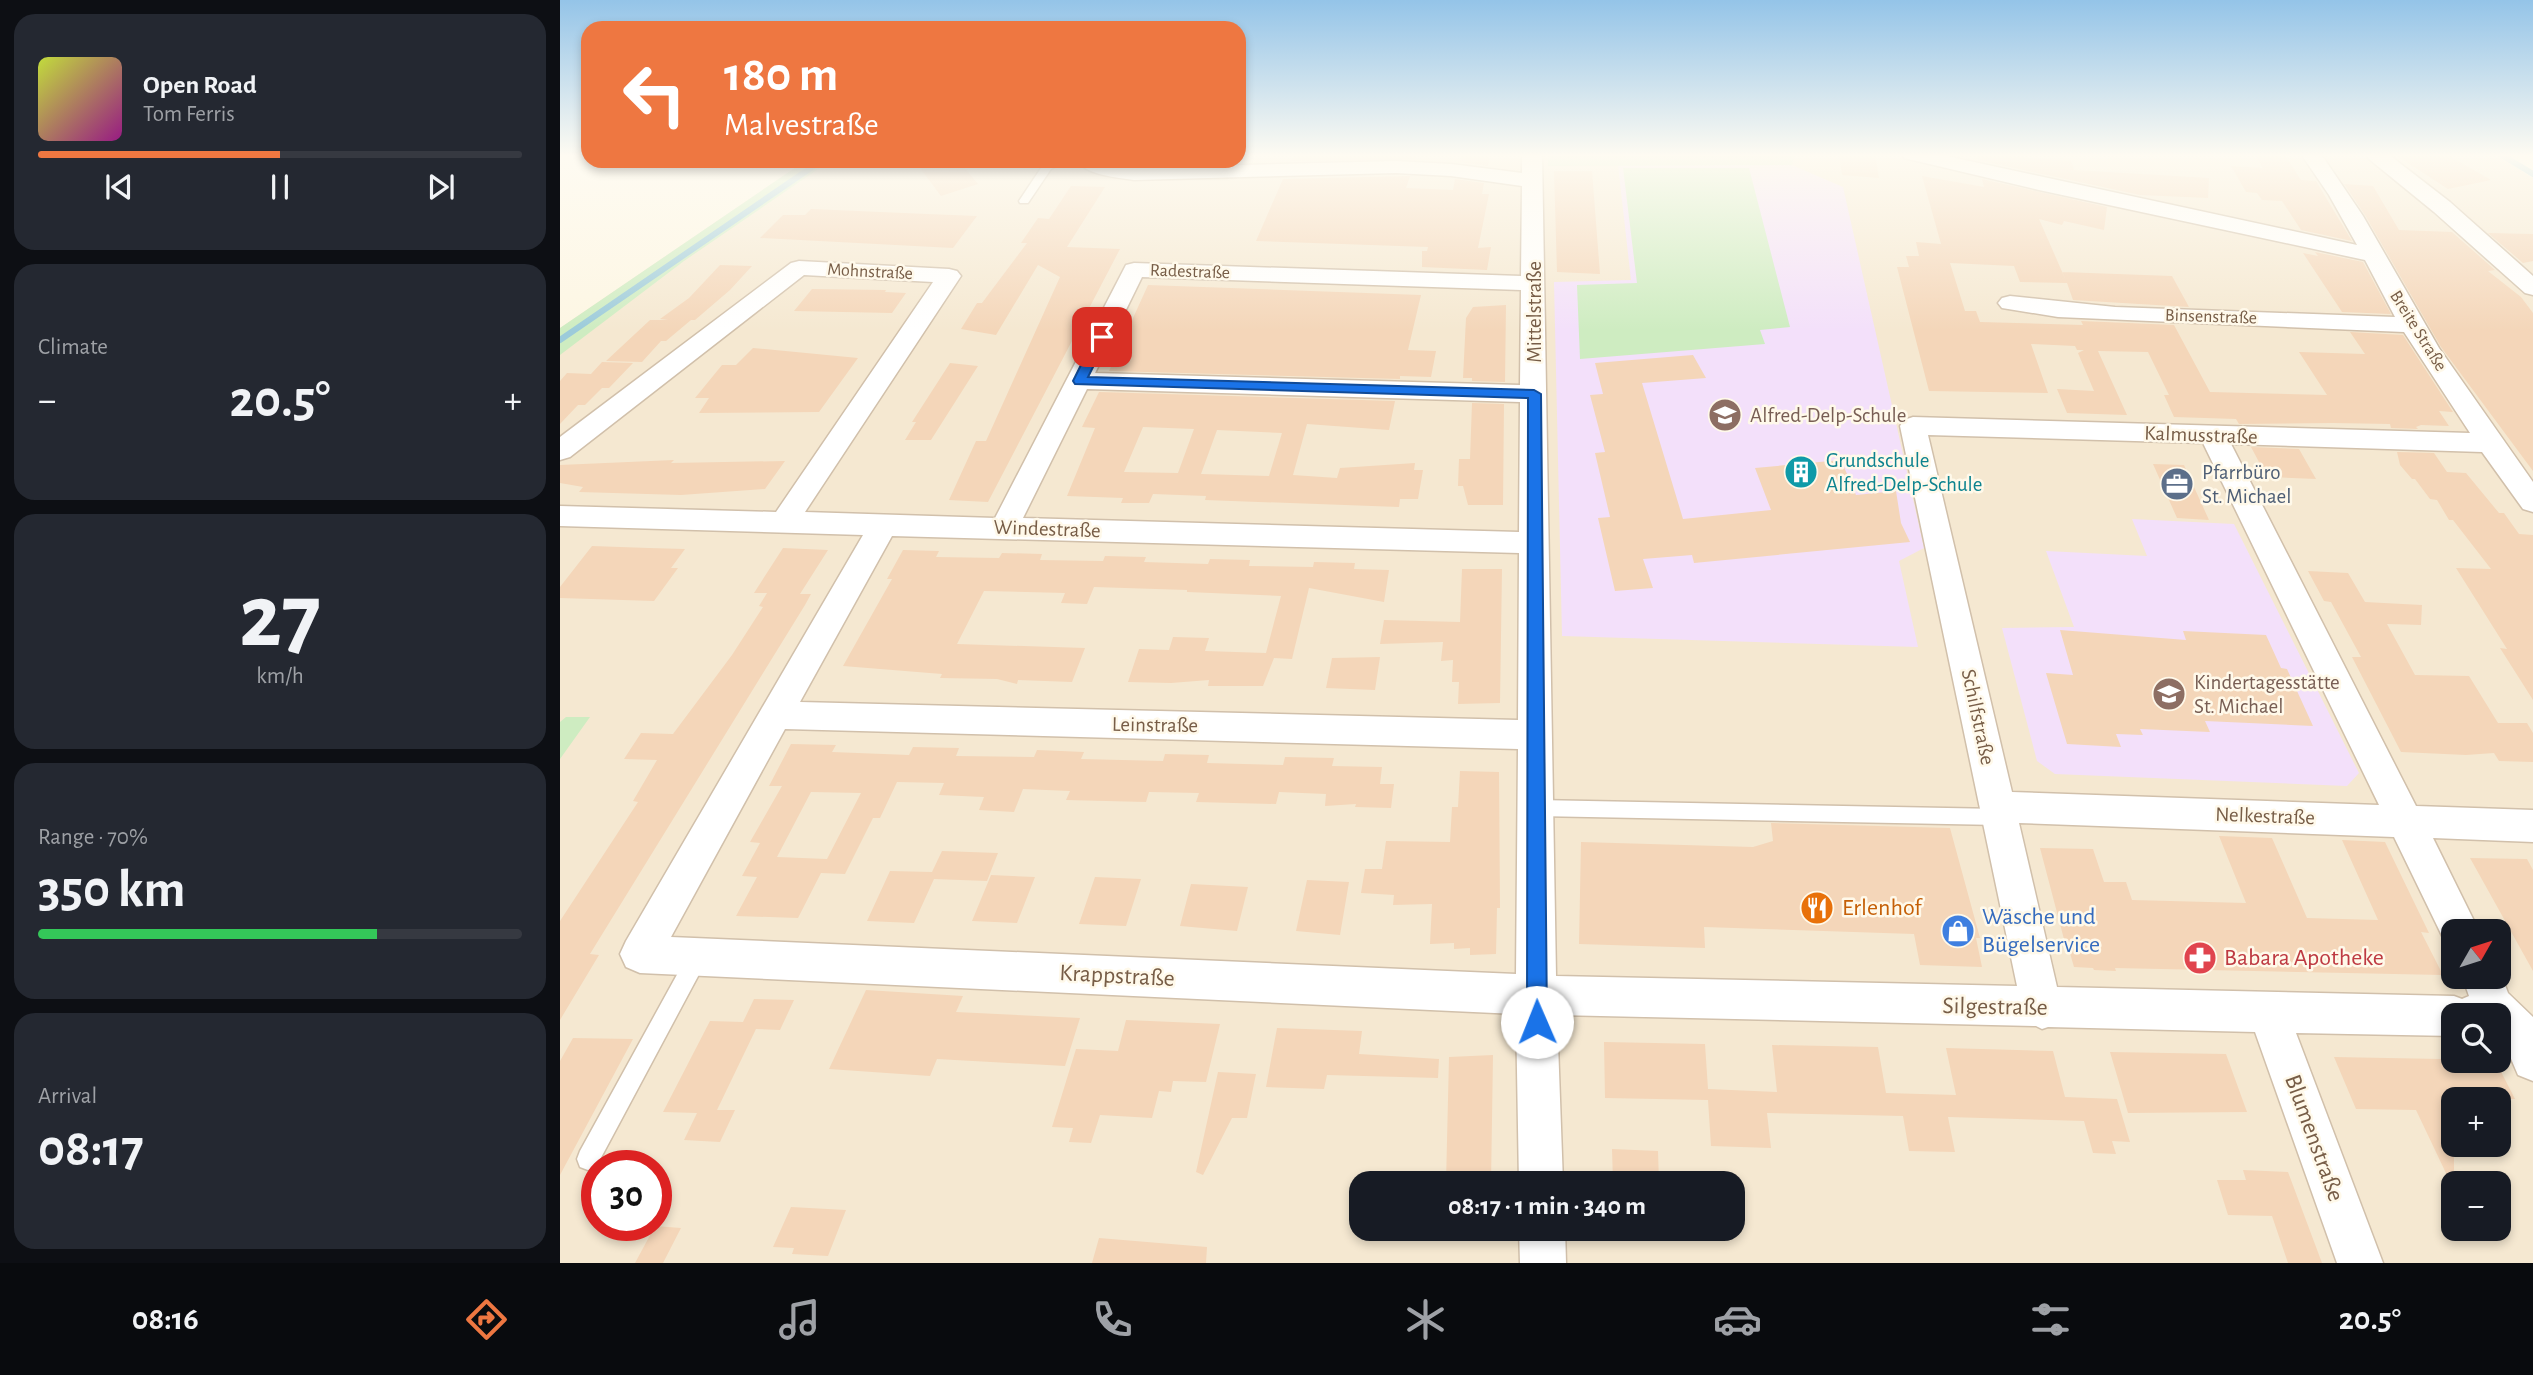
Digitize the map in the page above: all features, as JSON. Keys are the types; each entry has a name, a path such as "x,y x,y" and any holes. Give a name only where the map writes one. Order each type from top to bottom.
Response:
{"street":[{"name":"Mittelstraße","path":"1533,213 1536,995 1541,1171"},
{"path":"2175,213 2373,255"},
{"name":"Breite Straße","path":"2350,213 2412,325 2489,443 2533,502"},
{"path":"2450,213 2528,277"},
{"name":"Mohnstraße","path":"560,451 799,268 948,276 785,520"},
{"name":"Radestraße","path":"1004,528 1134,270 1534,283"},
{"name":"Binsenstraße","path":"2010,303 2092,312 2412,325"},
{"path":"1080,381 1534,394"},
{"name":"Kalmusstraße","path":"1913,426 2489,443"},
{"name":"Schilfstraße","path":"1913,426 2042,1009"},
{"path":"2213,436 2454,919"},
{"name":"Windestraße","path":"560,516 1534,542"},
{"name":"Krappstraße","path":"883,525 640,954 1536,995"},
{"name":"Leinstraße","path":"775,715 1536,735"},
{"name":"Nelkestraße","path":"1998,812 2533,826"},
{"name":"Silgestraße","path":"1536,995 2042,1009 2441,1016"},
{"path":"2480,999 2520,1033 2533,1060"},
{"name":"Blumenstraße","path":"2268,1012 2360,1263"},
{"path":"1542,1241 1543,1263"}],"lane":[{"path":"1536,808 1998,812"},
{"path":"593,1150 698,956"}],"shaded area":[{"path":"729,213 2533,213 2533,1263 560,1263 560,328"},
{"name":"Alfred-Delp-Schule","path":"1623,213 1849,213 1924,548 1899,561 1918,647 1562,636 1554,282 1631,280"},
{"name":"Kindertagesstätte St. Michael","path":"2132,519 2234,524 2359,773 2347,786 2055,774 2037,761 2002,628 2074,627 2046,551 2147,556"}],"green space":[{"path":"729,213 754,213 684,261 560,355 560,328"},
{"path":"1628,213 1761,213 1790,327 1760,330 1765,344 1580,359 1577,285 1637,283"},
{"path":"566,717 590,717 560,759 560,722"}],"building":[{"path":"904,213 977,216 953,248 760,238 783,215"},
{"path":"1053,213 1089,213 1067,247 1120,249 988,502 949,500 976,441 986,441 1060,277 1038,265 996,335 961,329 977,303 982,303 1027,243 1021,243 1038,218 1049,219"},
{"path":"1268,213 1485,213 1478,248 1491,247 1487,270 1422,267 1422,251 1427,251 1428,247 1256,241"},
{"path":"1555,213 1595,213 1600,274 1557,272"},
{"path":"1932,213 2106,213 2104,230 2064,221 2062,225 2039,219 2062,272 2172,276 2189,307 2073,300 2067,283 2020,282 2014,266 1950,263 1965,311 1976,311 1980,322 2083,325 2081,321 2174,325 2210,392 2327,395 2299,352 2365,354 2350,332 2403,335 2453,412 2439,411 2449,426 2421,425 2416,427 2418,429 2391,428 2390,424 2239,424 2236,419 2174,417 2164,395 2169,395 2148,352 2098,351 2127,415 2067,413 2057,389 2094,391 2078,353 2084,350 2077,350 2075,346 2031,344 2048,393 1929,391 1897,267 1909,267 1906,256 1919,256 1916,242 1941,244"},
{"path":"2290,213 2335,213 2352,241 2301,230"},
{"path":"2364,213 2389,213 2399,230 2452,232 2495,270 2488,271 2521,297 2533,313 2533,471 2441,347"},
{"path":"2488,233 2533,234 2533,261 2523,263"},
{"path":"2315,252 2363,262 2391,314 2342,312 2303,253 2318,256"},
{"path":"720,265 752,266 730,290 695,320 691,320 666,341 661,341 642,362 606,361 650,320 668,320 660,319 689,298"},
{"path":"1148,285 1421,295 1408,350 1436,351 1431,377 1400,376 1400,379 1109,371"},
{"path":"812,289 886,290 885,292 906,293 892,313 794,311"},
{"path":"1506,305 1505,382 1472,381 1472,378 1463,378 1466,318 1473,307"},
{"path":"753,348 858,358 819,412 699,413 709,398 695,398 722,365 736,365"},
{"name":"Grundschule Alfred-Delp-Schule","path":"1693,355 1706,378 1642,383 1683,519 1771,510 1755,468 1841,460 1856,495 1896,491 1901,523 1910,542 1694,563 1692,555 1643,559 1653,588 1615,591 1598,518 1610,517 1595,453 1605,452 1590,395 1603,394 1595,363"},
{"path":"602,362 633,363 609,388 602,388 585,405 578,405 560,424 560,381 567,373 591,374"},
{"path":"950,363 978,366 931,440 905,440 916,422 912,422"},
{"path":"1099,392 1395,401 1389,430 1307,424 1293,475 1337,478 1340,468 1415,463 1414,470 1423,470 1418,499 1400,499 1399,507 1205,500 1206,496 1153,494 1149,503 1121,503 1123,498 1067,496 1095,428 1082,427","holes":["1143,427 1194,429 1178,473 1124,472","1217,430 1282,433 1269,476 1201,474"]},
{"path":"1472,403 1504,404 1503,505 1468,505 1463,486 1458,486 1459,459 1470,459"},
{"path":"2251,447 2299,449 2316,479 2267,477"},
{"path":"2397,452 2434,453 2447,472 2466,473 2499,513 2504,513 2519,534 2533,535 2533,700 2500,648 2507,649 2456,568 2491,569 2453,520 2449,520 2437,500 2430,499 2400,465"},
{"path":"674,460 671,463 785,461 765,489 681,495 579,492 583,487 560,483 560,465"},
{"name":"Pfarrbüro St. Michael","path":"2153,464 2184,465 2209,520 2177,518"},
{"path":"592,546 685,549 671,568 678,568 654,601 560,598 560,587"},
{"path":"783,548 828,550 800,594 811,594 805,605 590,954 599,955 560,1020 560,921 638,802 633,801 657,760 624,759 641,733 673,734 732,655 763,607 759,606 767,593 754,593"},
{"path":"903,550 939,551 936,557 999,558 1002,553 1042,554 1040,560 1103,561 1105,556 1146,557 1144,562 1208,564 1210,559 1250,560 1249,566 1313,567 1314,562 1355,563 1354,569 1389,570 1384,602 1309,588 1292,659 1274,658 1263,686 1208,686 1209,680 1128,682 1139,649 1169,650 1173,637 1209,638 1205,651 1266,653 1281,596 1187,590 1094,587 1087,604 1061,603 1065,593 984,591 957,644 1085,648 1072,682 1018,680 1017,684 997,679 940,678 942,674 843,666 892,579 887,579"},
{"path":"1462,569 1502,569 1500,703 1458,704 1459,682 1452,682 1453,660 1441,661 1443,642 1380,644 1384,620 1460,622"},
{"path":"2308,571 2348,573 2365,602 2422,605 2421,625 2387,624 2415,675 2469,676 2498,723 2527,723 2533,733 2533,762 2499,761 2494,753 2466,755 2401,752 2352,657 2361,657 2331,602 2324,601"},
{"path":"2060,630 2186,640 2183,631 2266,635 2281,668 2287,669 2313,726 2205,721 2210,732 2140,729 2143,735 2116,734 2121,747 2067,744 2046,673 2073,675"},
{"path":"1380,657 1375,690 1326,688 1332,658"},
{"path":"791,744 836,745 832,752 909,755 913,747 959,748 956,756 1034,757 1037,750 1084,752 1081,759 1163,761 1165,754 1209,755 1207,763 1283,765 1285,757 1334,758 1332,766 1382,767 1380,784 1394,784 1391,808 1355,807 1356,804 1325,806 1326,794 1279,792 1276,804 1196,802 1199,793 1149,792 1146,802 1066,800 1070,791 1023,789 1014,812 979,810 984,797 939,795 944,783 897,782 880,818 873,818 845,874 821,873 798,918 736,916 757,877 742,876 760,843 750,842 782,786 769,786","holes":["811,792 861,793 827,859 777,857"]},
{"path":"1460,771 1499,772 1500,908 1497,908 1496,954 1470,955 1470,948 1454,949 1454,943 1430,944 1432,904 1393,905 1394,895 1361,893 1365,869 1382,869 1386,841 1450,842 1452,807 1458,807"},
{"path":"1771,823 1950,828 1980,938 1976,938 1982,967 1920,965 1914,934 1704,927 1705,948 1579,944 1581,842 1753,847 1773,841"},
{"path":"2219,836 2272,838 2307,918 2378,920 2342,840 2385,842 2429,933 2421,932 2441,975 2115,968 2116,971 2074,967 2040,848 2093,849 2104,882 2126,882 2132,900 2246,903"},
{"path":"942,851 998,853 987,881 934,879 914,923 867,921 890,871 932,872"},
{"path":"2470,858 2527,859 2533,870 2533,971 2511,932 2511,919 2504,919"},
{"path":"991,875 1035,877 1017,923 972,921"},
{"path":"1095,877 1141,879 1126,926 1079,924"},
{"path":"1307,880 1349,882 1340,935 1296,931"},
{"path":"1191,884 1248,887 1237,931 1180,926"},
{"path":"866,990 963,996 956,1012 1080,1018 1065,1066 937,1059 930,1076 829,1069"},
{"path":"754,999 794,1000 780,1030 756,1029 717,1110 735,1110 720,1142 684,1140 697,1113 663,1112 710,1021 743,1022"},
{"path":"1126,1020 1220,1024 1206,1082 1173,1081 1171,1092 1159,1091 1152,1118 1100,1115 1091,1143 1069,1142 1073,1128 1052,1127 1076,1049 1118,1051"},
{"path":"1277,1028 1362,1031 1359,1054 1439,1059 1438,1078 1327,1075 1324,1089 1266,1087"},
{"path":"573,1038 633,1039 560,1175 560,1061"},
{"path":"1604,1042 1705,1044 1708,1089 1777,1092 1772,1045 1878,1047 1886,1093 1956,1095 1946,1048 2053,1051 2065,1097 2117,1099 2130,1142 2112,1141 2116,1154 2093,1153 2084,1121 1948,1117 1955,1152 1909,1151 1903,1116 1767,1113 1771,1148 1711,1146 1708,1100 1605,1098"},
{"path":"2110,1052 2226,1054 2247,1112 2128,1113"},
{"path":"1493,1055 1491,1171 1446,1171 1449,1057"},
{"path":"2334,1057 2441,1059 2441,1073 2502,1073 2509,1087 2441,1087 2441,1157 2454,1157 2454,1171 2445,1171 2416,1110 2356,1109"},
{"path":"1218,1072 1256,1074 1247,1118 1232,1118 1203,1175 1196,1172"},
{"path":"1612,1149 1658,1151 1659,1171 1613,1171"},
{"path":"2243,1170 2288,1172 2322,1263 2288,1263 2272,1216 2228,1215 2217,1180 2246,1180"},
{"path":"791,1207 846,1210 828,1256 792,1254 794,1248 773,1247"},
{"path":"672,1227 681,1228 663,1263 635,1263 647,1241 672,1241"},
{"path":"1099,1238 1207,1247 1206,1263 1092,1263"}],"waterway":[{"path":"560,340 745,213"}],"place":[{"name":"Alfred-Delp-Schule","path":"1725,415"},
{"name":"Grundschule Alfred-Delp-Schule","path":"1801,472"},
{"name":"Pfarrbüro St. Michael","path":"2177,484"},
{"name":"Kindertagesstätte St. Michael","path":"2169,694"},
{"name":"Erlenhof","path":"1817,908"},
{"name":"Wäsche und Bügelservice","path":"1958,931"},
{"name":"Babara Apotheke","path":"2200,958"}],"route":[{"path":"1102,337 1080,381 1534,394 1537,1022"}]}
